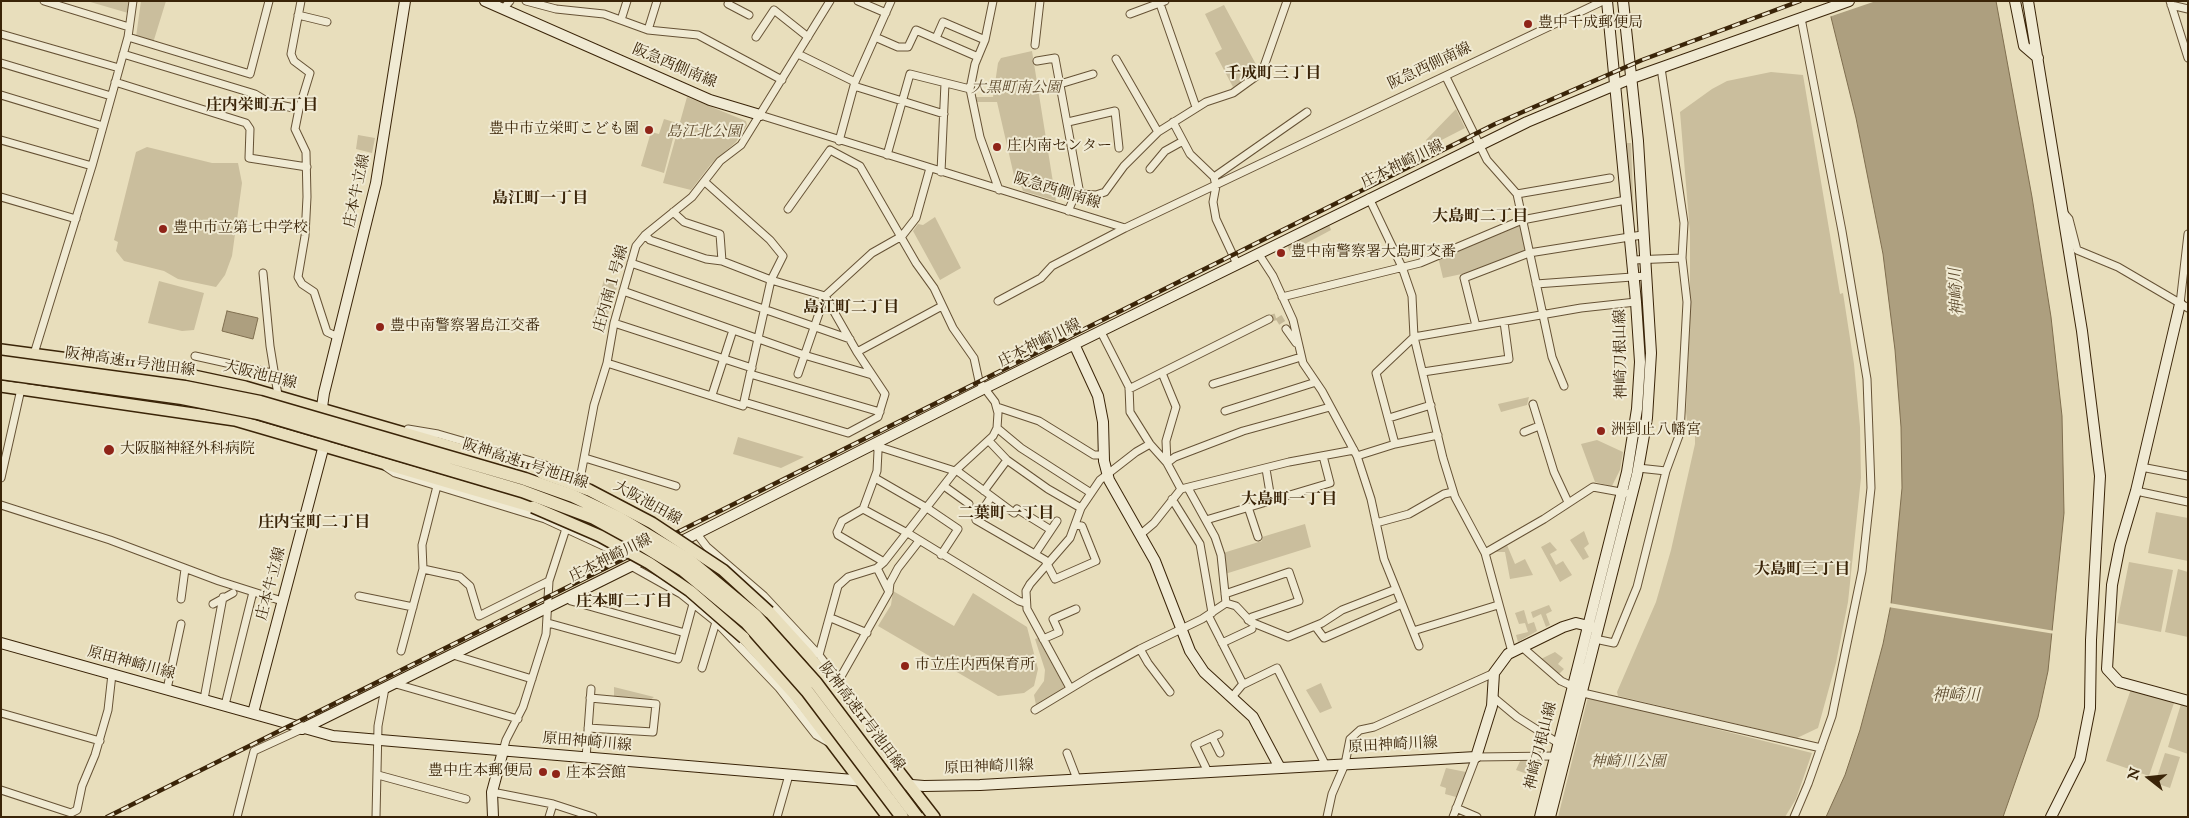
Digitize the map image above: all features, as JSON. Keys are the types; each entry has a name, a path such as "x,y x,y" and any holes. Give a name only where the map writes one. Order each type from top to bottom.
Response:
{"highway":[{"name":"阪神高速11号池田線","path":"1,362 185,387 260,402 525,479 604,510 689,560 755,615 816,683 917,817"},
{"name":"阪神高速11号池田線","path":"1,373 182,398 258,413 522,491 601,522 683,570 747,622 807,691 902,817"}],"main road":[{"name":"大阪池田線","path":"1,350 189,375 278,395 542,473 589,490 652,523 723,570 769,612 809,656 934,817"},
{"path":"1,386 204,414 264,427 533,507 592,532 648,563 697,597 744,638 777,672 888,817"}],"street":[{"path":"44,1 129,27"},
{"path":"1,478 21,389 34,355 116,82 128,38 133,1"},
{"path":"128,38 250,74 269,1"},
{"path":"301,1 291,54 294,61 310,73 295,129 304,144 307,167 305,236 298,277 302,284 314,292 319,302 324,327 327,332 338,337"},
{"name":"庄本牛立線","path":"253,713 324,445 322,407 376,183 405,1"},
{"name":"阪急西側南線","path":"485,1 506,5 710,100 1125,228 1603,1"},
{"path":"526,1 556,9 604,14 648,30 698,35 782,80"},
{"path":"621,20 627,1"},
{"path":"648,30 657,1"},
{"name":"庄内南１号線","path":"503,752 506,740 518,719 546,634 549,582 582,480 580,472 585,458 594,405 607,363 614,323 636,246 645,235 692,198 720,161 741,145 830,1"},
{"path":"858,1 886,13"},
{"path":"840,141 855,84 891,1"},
{"path":"993,1 985,40 978,57 970,89 980,136 1000,190"},
{"path":"1035,45 1040,1"},
{"path":"1068,210 1073,200 1080,194 1096,195 1105,192 1124,166 1158,132 1196,107 1233,93 1262,72 1287,1"},
{"name":"神崎刀根山線","path":"1550,817 1582,693 1593,631 1626,493 1639,393 1639,351 1633,260 1614,86 1608,1"},
{"name":"神崎刀根山線","path":"1623,1 1632,78 1651,353 1648,418 1638,468 1626,493"},
{"name":"庄本神崎川線","path":"302,729 697,534 983,389 1480,144 1632,78 1849,1"},
{"path":"2015,1 2024,46 2038,58"},
{"path":"2028,1 2082,331 2100,476 2091,640 2090,708 2080,759 2051,817"},
{"path":"726,2 749,15"},
{"path":"1130,14 1161,2 1196,107"},
{"path":"2171,3 2188,9"},
{"path":"2171,3 2188,58"},
{"path":"756,37 774,10 808,37"},
{"path":"298,15 327,22"},
{"path":"1794,817 1832,716 1861,580 1871,488 1867,379 1803,17"},
{"path":"936,38 943,22 985,40"},
{"path":"875,38 898,47 908,47 916,30 978,57"},
{"path":"1,34 119,68"},
{"path":"123,54 255,94 270,102 299,109"},
{"path":"798,54 855,84 902,103 944,114"},
{"path":"1037,62 1055,58 1080,194"},
{"path":"1116,59 1158,132"},
{"path":"1,63 111,96"},
{"path":"1327,817 1332,794 1345,764 1350,739 1360,730 1374,726 1494,674 1512,652 1563,627 1576,623 1614,643 1637,587 1666,471 1680,433 1687,302 1682,258 1684,223 1661,68"},
{"path":"887,155 910,74 970,89"},
{"path":"1060,84 1093,74"},
{"path":"1446,77 1487,160 1517,194 1552,357 1564,386"},
{"path":"116,82 246,123 250,129 249,158 307,167"},
{"path":"941,172 945,82"},
{"path":"1,95 103,126"},
{"path":"1068,122 1115,111 1119,148"},
{"path":"1214,177 1307,112"},
{"path":"1173,122 1190,154 1214,177 1216,186 1213,202 1216,219 1237,264"},
{"path":"1,140 92,166"},
{"path":"1150,169 1165,151 1183,141"},
{"path":"788,209 830,150 860,166 902,236 953,328 974,358 983,389 997,407 1039,421 1094,455 1104,455"},
{"path":"798,374 825,296 872,253 902,236 916,218 930,168"},
{"path":"1517,194 1610,178"},
{"path":"607,363 743,406 771,280 784,256 770,240 705,182"},
{"path":"1,197 76,219"},
{"path":"1369,198 1402,267 1412,296 1414,337 1453,492 1485,553 1512,652"},
{"path":"1282,297 1420,263 1522,220 1626,200"},
{"path":"2061,210 2070,219 2077,250 2118,267 2184,306"},
{"path":"673,212 684,222 720,234 722,261"},
{"path":"998,301 1041,278 1052,266 1125,228"},
{"path":"2188,234 2184,306 2120,545 2112,585 2107,669 2119,682 2188,701"},
{"path":"645,235 650,240 699,257 722,261 771,280 825,296 857,352 885,394 878,416 848,434 744,402"},
{"path":"1476,326 1464,278 1529,253 1642,236"},
{"path":"1258,253 1273,276 1292,320 1301,357 1355,453 1371,498 1384,559 1419,646"},
{"path":"1633,260 1682,258"},
{"path":"631,263 850,339"},
{"path":"263,273 270,346 278,395"},
{"path":"1536,284 1646,276"},
{"path":"623,291 804,355 872,375"},
{"path":"1395,444 1376,372 1414,337 1544,316 1581,308 1636,302"},
{"path":"857,352 942,306"},
{"path":"1130,389 1269,319"},
{"path":"1423,372 1509,359 1504,322"},
{"path":"614,323 724,358 751,371 880,412"},
{"path":"1286,329 1297,344"},
{"path":"712,395 734,330"},
{"path":"1101,332 1130,389 1130,412 1150,444 1167,463 1206,520 1221,555 1226,603"},
{"path":"1074,344 1098,396 1103,422 1104,455 1107,474 1116,493 1141,534 1163,581 1196,662 1212,682 1232,697 1257,722 1280,768"},
{"path":"195,356 276,374"},
{"path":"1213,384 1301,357"},
{"path":"1162,372 1176,407 1166,441 1167,463"},
{"path":"1225,411 1316,382"},
{"path":"1533,404 1554,472 1568,502"},
{"path":"1389,418 1431,405"},
{"path":"819,655 831,618 835,594 841,583 852,575 877,568 884,562 956,471 974,452 989,441 997,428 997,407"},
{"path":"1167,463 1175,457 1243,431 1330,407"},
{"path":"383,426 438,434 545,464 582,480"},
{"path":"1524,432 1539,426"},
{"path":"997,428 1021,448 1091,493"},
{"path":"1141,534 1154,523 1172,499 1184,488 1323,456 1355,453 1438,435"},
{"path":"989,441 1007,460 1048,489 1081,508"},
{"path":"876,443 884,448 956,471 1014,513 1017,509 1051,530"},
{"path":"876,443 878,456 874,478 863,509 841,523 838,535 884,562"},
{"path":"1070,688 1025,603 1028,587 1070,538 1081,508 1107,474 1150,444"},
{"path":"1206,520 1271,499 1330,483 1323,456"},
{"path":"585,458 676,486"},
{"path":"375,460 395,473 566,527 612,550"},
{"path":"984,491 1007,460"},
{"path":"2141,467 2188,476"},
{"path":"1266,468 1271,499"},
{"path":"1638,468 1666,471"},
{"path":"874,478 927,508 958,529 941,555"},
{"path":"401,652 423,569 422,545 437,486"},
{"path":"944,486 969,504"},
{"path":"1485,553 1544,519 1593,487 1626,493"},
{"path":"2136,491 2188,502"},
{"path":"1376,524 1409,514 1444,494 1453,492"},
{"path":"991,497 976,520 1035,554 1047,564 1055,580 1096,560 1082,526 1075,525"},
{"path":"1172,499 1200,544 1210,614 1222,643 1243,684"},
{"path":"1,504 110,540 185,569 282,601"},
{"path":"1248,507 1258,537"},
{"path":"863,509 908,533 941,555 1025,603"},
{"path":"1035,554 1057,521"},
{"path":"697,534 707,546 764,596 819,655 876,730 878,743"},
{"path":"839,680 889,592 890,583 898,568 920,541"},
{"path":"631,566 672,589 716,622 779,688 816,735 835,746"},
{"path":"877,568 889,592"},
{"path":"181,599 185,569"},
{"path":"423,569 460,577 470,586 479,616 549,582"},
{"path":"1225,594 1289,572 1299,601 1248,620"},
{"path":"1226,603 1236,606 1248,620 1286,637 1315,626 1342,610 1396,589"},
{"path":"225,704 253,592"},
{"path":"213,604 233,593"},
{"path":"359,596 413,607"},
{"path":"204,699 223,597"},
{"path":"567,597 571,601 685,633"},
{"path":"1035,710 1070,688 1140,649 1210,614 1226,603"},
{"path":"548,623 678,660 693,604"},
{"path":"1315,626 1324,638 1402,604"},
{"path":"1413,631 1498,605"},
{"path":"1043,639 1059,632 1054,619 1076,609"},
{"path":"831,618 867,633"},
{"path":"702,668 716,622"},
{"path":"167,689 181,624"},
{"path":"1222,643 1252,629"},
{"name":"神崎刀根山線","path":"1540,817 1572,686 1593,631"},
{"name":"原田神崎川線","path":"1,643 253,713"},
{"path":"1522,647 1561,681 1572,686"},
{"path":"1140,649 1170,692"},
{"path":"453,655 532,679"},
{"path":"1232,697 1243,684 1277,668 1326,766"},
{"path":"1,790 71,813 77,810 82,786 100,741 108,710 112,674"},
{"path":"1453,817 1488,722 1494,674"},
{"path":"396,684 518,719"},
{"path":"376,817 378,726 385,688"},
{"path":"586,758 591,689"},
{"path":"1582,693 1821,748"},
{"path":"1492,697 1517,717 1558,743"},
{"path":"588,728 654,732 656,704 590,698"},
{"path":"1,713 100,741"},
{"path":"253,713 302,729 333,736 378,742 503,752 492,792 493,817"},
{"path":"237,817 254,751 302,729"},
{"path":"1208,772 1195,744 1215,735 1220,753"},
{"name":"原田神崎川線","path":"503,752 910,785 980,785 1476,757"},
{"path":"1067,753 1076,779"},
{"path":"1476,757 1555,756"},
{"path":"378,775 466,799"},
{"path":"777,817 789,775"},
{"path":"492,792 553,804 594,817"},
{"path":"549,817 553,804"},
{"path":"1456,808 1477,817"}],"green space":[{"path":"87,1 130,1 128,13"},
{"path":"141,1 166,1 153,43 136,37"},
{"path":"1224,5 1259,70 1233,87 1215,53 1222,49 1205,14"},
{"name":"大黒町南公園","path":"1032,51 1056,201 1023,191 1020,183 1015,180 997,102 976,102 974,97 993,97 998,63 1001,58"},
{"path":"1771,72 1803,75 1840,294 1843,293 1854,364 1860,427 1861,478 1848,602 1836,663 1818,728 1797,738 1618,696 1617,692 1656,602 1671,550 1695,444 1695,424 1687,421 1686,412 1690,320 1690,233 1680,112 1712,89 1727,81"},
{"name":"島江北公園","path":"687,97 746,121 747,125 736,142 711,164 691,190 663,183"},
{"path":"1456,109 1465,128 1428,147 1426,140"},
{"path":"664,119 677,123 664,173 641,166 651,132 659,134"},
{"path":"358,135 375,138 372,153 356,149"},
{"path":"1627,143 1631,143 1634,221 1627,162"},
{"path":"147,147 212,163 238,163 242,183 232,256 225,275 216,287 178,279 164,271 124,261 116,251 118,242 114,240 136,152"},
{"path":"935,217 961,268 940,280 913,231 918,224 923,225"},
{"path":"1521,223 1527,251 1476,271 1443,278 1438,257"},
{"path":"1329,224 1331,230 1290,252 1287,245"},
{"path":"604,280 618,284 606,321 593,317"},
{"path":"159,281 204,293 194,330 182,331 148,323"},
{"path":"1529,397 1527,405 1501,412 1498,404"},
{"path":"738,437 804,457 781,468 733,454"},
{"path":"1597,440 1623,452 1620,470 1612,486 1595,482 1581,444"},
{"path":"2156,512 2188,518 2188,561 2148,553"},
{"path":"1305,524 1311,547 1225,574 1223,553 1262,541 1262,537"},
{"path":"1584,531 1589,544 1584,548 1589,557 1583,560 1570,540"},
{"path":"1550,542 1557,550 1550,554 1556,565 1563,561 1572,575 1560,582 1541,547"},
{"path":"1507,545 1515,564 1525,559 1533,575 1510,579 1505,552 1493,552"},
{"path":"2129,562 2173,570 2161,632 2117,623"},
{"path":"2178,569 2188,572 2188,637 2165,632"},
{"path":"893,591 954,626 973,593 1027,627 1038,669 1034,686 1024,693 998,696 878,626 891,605"},
{"path":"1549,605 1552,611 1546,614 1550,625 1546,627 1541,614 1533,618 1531,612"},
{"path":"1524,610 1528,624 1534,622 1537,631 1518,642 1516,635 1528,632 1525,623 1519,624 1515,613"},
{"path":"1038,638 1064,686 1062,690 1036,705 1034,695 1044,681 1045,670 1035,639"},
{"path":"1555,652 1563,658 1558,664 1564,669 1558,675 1541,659"},
{"path":"1321,683 1332,708 1320,713 1306,690"},
{"path":"614,687 654,697 650,700 614,697"},
{"path":"2131,689 2174,703 2149,776 2106,761"},
{"name":"神崎川公園","path":"1588,697 1812,753 1796,799 1785,817 1558,817"},
{"path":"2181,704 2188,706 2188,754 2168,747"},
{"path":"2165,753 2180,757 2170,788 2155,783"},
{"path":"1536,758 1530,775 1516,770 1521,759"},
{"path":"1446,768 1466,772 1456,797 1445,794 1446,788 1440,786"}],"water":[{"name":"神崎川","path":"1827,1 1996,1 2032,197 2051,317 2062,416 2064,513 2048,671 2038,717 2003,817 1826,817 1845,775 1860,730 1883,644 1891,604 1902,488 1901,427 1895,350 1883,254 1856,118"},
{"path":"227,311 258,318 253,339 222,331"}],"pier":[{"path":"1824,1 1876,1 1829,17"},
{"path":"1889,603 2055,631 2055,634 1888,607"}],"tunnel":[{"path":"1269,319 1278,316 1286,329"}],"railway":[{"path":"107,817 1495,124 1642,60 1800,1"}],"place":[{"name":"豊中千成郵便局","path":"1528,24"},
{"name":"豊中市立栄町こども園","path":"649,130"},
{"name":"庄内南センター","path":"997,147"},
{"name":"豊中市立第七中学校","path":"163,229"},
{"name":"豊中南警察署大島町交番","path":"1281,253"},
{"name":"豊中南警察署島江交番","path":"380,327"},
{"name":"洲到止八幡宮","path":"1601,431"},
{"name":"大阪脳神経外科病院","path":"109,450"},
{"name":"市立庄内西保育所","path":"905,666"},
{"name":"豊中庄本郵便局","path":"543,772"},
{"name":"庄本会館","path":"556,774"}],"district":[{"name":"千成町三丁目","path":"1273,75"},
{"name":"庄内栄町五丁目","path":"262,107"},
{"name":"島江町一丁目","path":"540,200"},
{"name":"大島町二丁目","path":"1480,218"},
{"name":"島江町二丁目","path":"851,309"},
{"name":"大島町一丁目","path":"1289,501"},
{"name":"二葉町一丁目","path":"1006,515"},
{"name":"庄内宝町二丁目","path":"314,524"},
{"name":"大島町三丁目","path":"1802,571"},
{"name":"庄本町二丁目","path":"624,603"}]}
